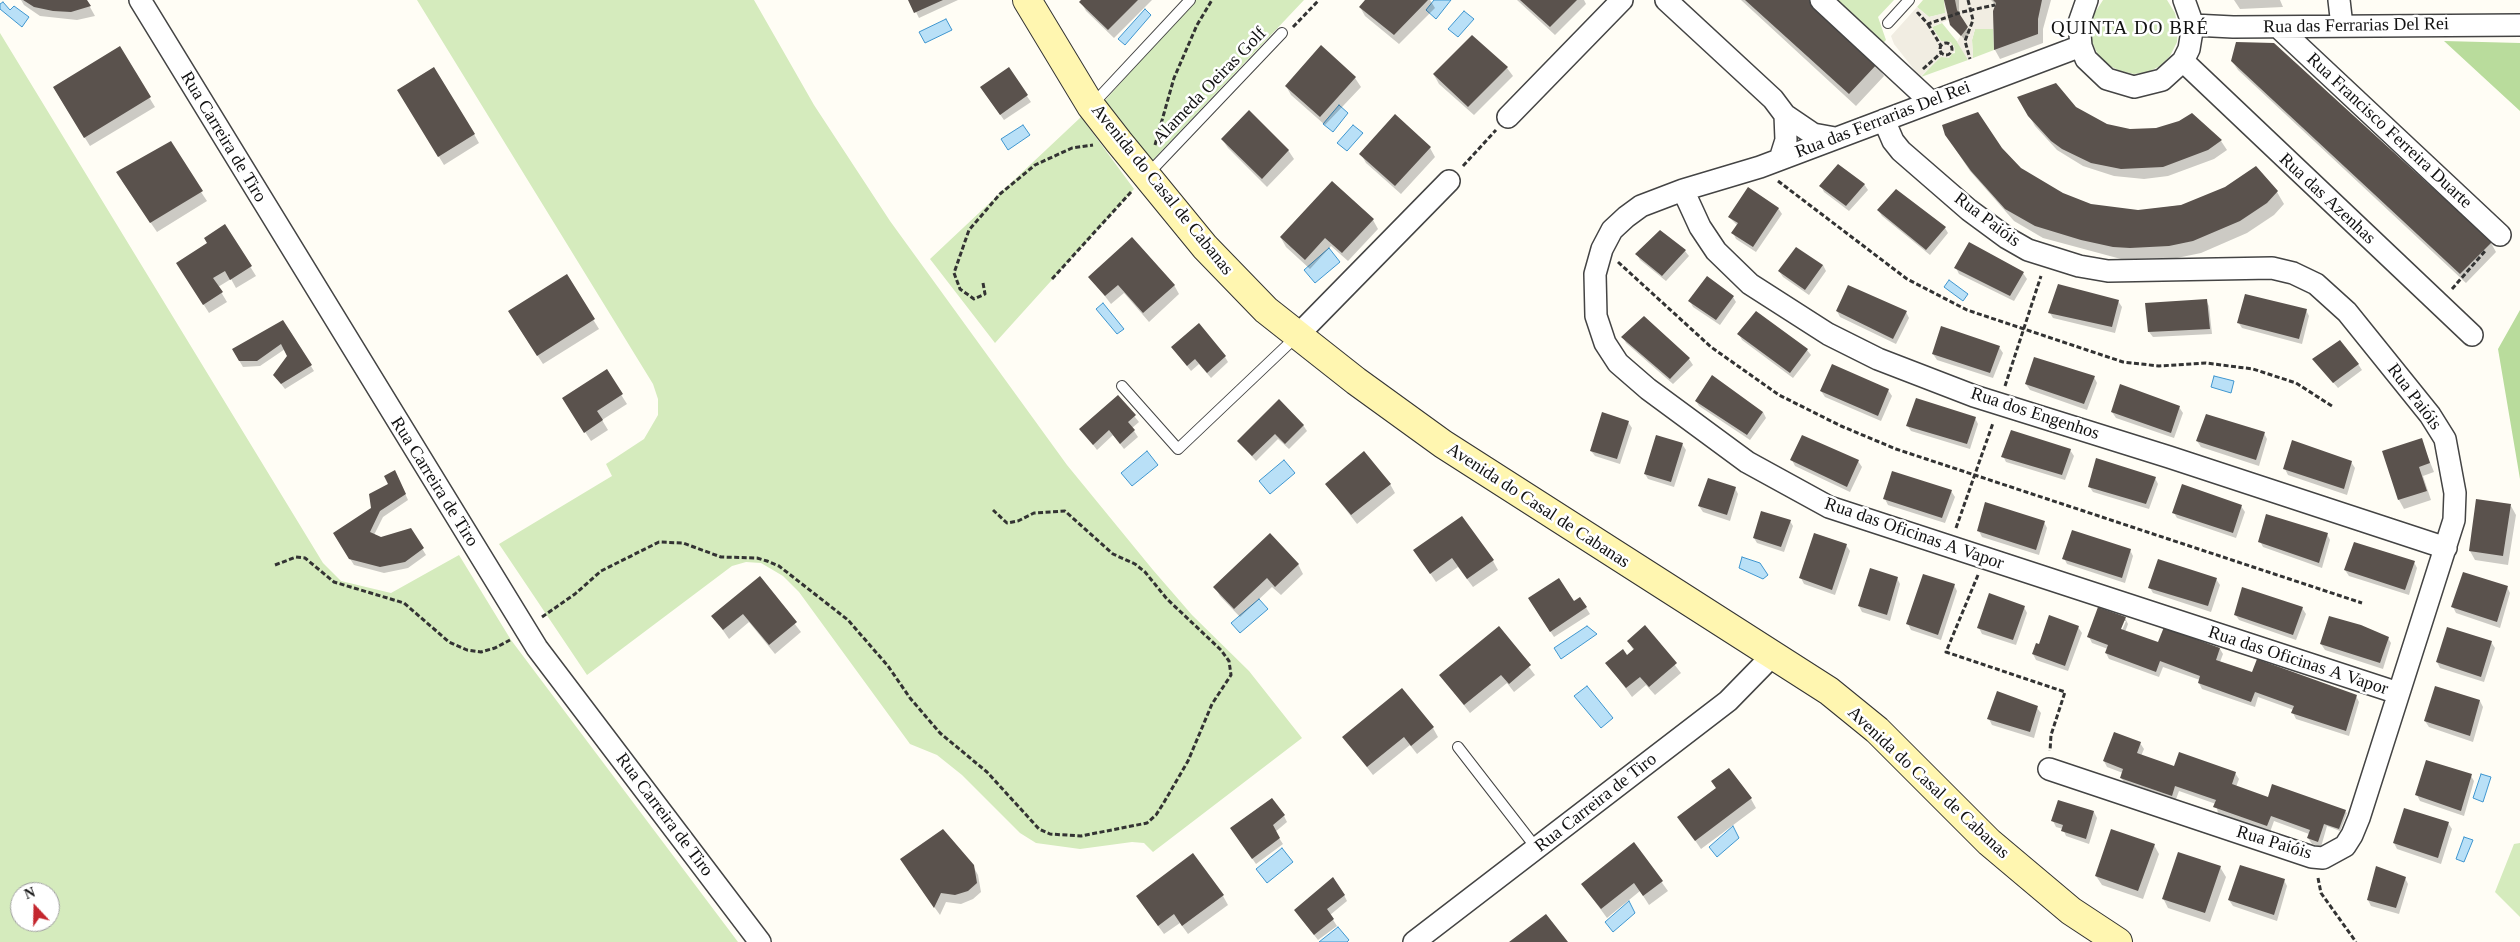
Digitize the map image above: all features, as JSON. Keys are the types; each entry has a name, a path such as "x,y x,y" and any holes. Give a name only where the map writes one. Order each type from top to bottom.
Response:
{"street":[{"name":"Rua Carreira de Tiro","path":"140,0 525,629 556,674 760,942"},
{"name":"Avenida do Casal de Cabanas","path":"1027,0 1092,106 1119,142 1227,272 1266,310 1297,336 1443,444 1829,692 1877,730 1989,842 2071,911 2118,942"},
{"path":"1508,117 1622,0"},
{"path":"1666,0 1773,99 1785,115 1813,134 1835,138"},
{"path":"1822,0 1931,102"},
{"path":"2088,0 2079,22 2081,46 2086,59 2095,70 2107,79 2127,86 2148,85 2162,80 2174,72 2183,62 2189,49 2193,25 2184,0"},
{"path":"2338,0 2342,26"},
{"name":"Rua das Ferrarias Del Rei","path":"2193,25 2278,27 2520,25"},
{"name":"Rua Francisco Ferreira Duarte","path":"2278,27 2500,235"},
{"name":"Rua das Ferrarias Del Rei","path":"1683,190 1780,160 2081,46"},
{"name":"Rua das Azenhas","path":"2183,62 2472,335"},
{"path":"1780,160 1786,140 1785,115"},
{"name":"Rua Paióis","path":"1884,120 1893,141 1902,151 1970,210 2006,238 2028,250 2079,266 2108,271 2272,268 2293,273 2316,284 2347,312 2430,415 2444,439 2455,493 2454,520 2352,835 2345,846 2323,858 2295,852 2049,769"},
{"path":"1297,336 1449,181"},
{"name":"Rua dos Engenhos","path":"1683,190 1700,227 1716,251 1750,284 1828,334 1878,359 1974,396 2169,457 2446,548"},
{"name":"Rua das Oficinas A Vapor","path":"1683,190 1641,206 1626,216 1612,230 1602,249 1595,274 1595,298 1599,327 1604,342 1618,364 1648,389 1747,462 1829,507 2398,693"},
{"name":"Rua Carreira de Tiro","path":"1425,939 1537,849 1728,701 1772,656"}],"lane":[{"path":"1092,106 1190,0"},
{"path":"1888,23 1909,0"},
{"name":"Alameda Oeiras Golf","path":"1146,176 1282,33"},
{"path":"1122,386 1178,449 1297,336"},
{"path":"1458,747 1537,849"}],"path":[{"name":"Alameda Oeiras Golf","path":"1146,176 1174,78 1197,25 1212,0"},
{"path":"1282,33 1291,30 1318,0"},
{"path":"1968,0 1973,20 1965,41 1970,59"},
{"path":"1928,24 1995,5"},
{"path":"1911,20 1918,13 1928,24 1940,46 1941,53"},
{"path":"1940,46 1948,44 1952,48 1948,55 1941,53"},
{"path":"1916,65 1921,72 1941,53"},
{"path":"1471,158 1492,134"},
{"path":"983,283 985,294 974,299 960,289 954,273 969,230 1000,194 1035,165 1072,148 1119,142"},
{"path":"1760,167 1907,279 1967,310 2123,362 2159,366 2206,363 2253,369 2296,383 2332,406"},
{"path":"1052,279 1146,176"},
{"path":"2468,270 2500,235"},
{"path":"1602,249 1712,347 1779,395 1841,426 1896,449 2362,603"},
{"path":"276,565 296,556 305,558 334,582 404,603 449,642 467,650 482,652 495,648 525,629 575,594 600,571 659,542 683,543 721,557 757,558 779,566 848,620 940,733 987,772 1005,795 1039,829 1050,834 1081,836 1147,823 1156,815 1188,761 1212,704 1231,676 1229,661 1221,650 1167,599 1145,572 1135,564 1113,554 1065,511 1034,514 1018,521 1007,522 993,510"},
{"path":"1985,559 1946,652 2065,692 2051,735"},
{"path":"2323,858 2318,881 2321,893 2356,942"}],"green space":[{"path":"417,0 754,0 814,105 890,221 1067,465 1192,615 1249,671 1302,738 1153,852 1144,843 1132,842 1080,849 1036,843 1020,833 962,775 937,755 910,744 799,592 783,576 761,563 746,562 732,566 587,675 499,544 612,476 606,464 644,439 658,415 658,399 653,384"},
{"path":"1194,0 1304,0 1150,163 1101,105"},
{"path":"1833,0 1894,0 1878,17 1886,40 1881,45"},
{"path":"1923,0 1944,0 1946,13 1929,17 1917,7"},
{"path":"2103,0 2167,0 2175,13 2178,28 2177,42 2170,56 2160,66 2148,72 2134,74 2120,71 2108,65 2098,55 2092,42 2091,28 2094,14"},
{"path":"1942,23 1964,50 1968,60 1921,77 1941,56 1955,53 1954,46 1941,41 1932,27"},
{"path":"1975,29 1993,29 1994,50 1973,58 1972,40"},
{"path":"0,33 323,563 341,581 391,593 459,555 511,640 738,942 0,942"},
{"path":"2444,41 2520,43 2520,111"},
{"path":"1081,117 1134,189 995,343 930,259"},
{"path":"2520,310 2520,479 2498,349"},
{"path":"2520,843 2520,917 2495,892 2514,844"}],"shaded area":[{"path":"1944,0 1993,0 1996,3 1993,29 1975,29 1972,40 1973,58 1968,60 1957,42 1961,35 1948,20 1932,27 1941,41 1951,42 1955,50 1949,58 1941,57 1920,77 1894,44 1891,36 1917,7 1929,17 1945,13"}],"water":[{"path":"1434,0 1451,0 1436,19 1426,10"},
{"path":"3,2 10,10 14,6 29,17 22,27 0,9 0,4"},
{"path":"1145,9 1151,15 1125,45 1118,39"},
{"path":"1464,11 1474,19 1458,37 1448,29"},
{"path":"946,19 952,30 925,43 919,32"},
{"path":"1339,105 1348,113 1333,132 1323,124"},
{"path":"1023,125 1030,135 1008,150 1001,139"},
{"path":"1353,125 1363,133 1347,151 1337,143"},
{"path":"1329,248 1340,262 1315,283 1304,270"},
{"path":"1949,280 1968,294 1963,301 1944,287"},
{"path":"1103,303 1124,329 1117,334 1096,309"},
{"path":"2214,376 2234,381 2231,393 2211,387"},
{"path":"1147,451 1158,465 1132,486 1121,473"},
{"path":"1284,460 1295,473 1270,494 1259,481"},
{"path":"1742,557 1760,563 1768,575 1763,579 1739,568"},
{"path":"1259,599 1268,609 1240,633 1231,623"},
{"path":"1587,626 1597,634 1561,659 1554,648"},
{"path":"1587,686 1613,718 1601,728 1574,696"},
{"path":"2481,774 2491,777 2483,802 2473,798"},
{"path":"1733,826 1739,838 1717,857 1709,847"},
{"path":"2464,837 2473,840 2464,862 2456,859"},
{"path":"1282,848 1293,862 1267,883 1256,869"},
{"path":"1629,901 1635,913 1613,932 1605,922"},
{"path":"1338,927 1349,940 1347,942 1319,942"}],"building":[{"path":"23,0 87,0 91,6 71,12 53,11 34,7"},
{"path":"908,0 943,0 914,13"},
{"path":"1081,0 1138,0 1108,30 1079,2"},
{"path":"1365,0 1428,0 1394,35 1359,7"},
{"path":"1520,0 1577,0 1550,27"},
{"path":"1745,0 1809,0 1878,63 1849,94"},
{"path":"1944,0 1955,0 1957,10 1968,27 1961,36 1950,25"},
{"path":"1993,0 2042,0 2038,19 2038,34 1994,50 1993,11 1996,3"},
{"path":"1472,35 1508,67 1468,107 1433,74"},
{"path":"2236,42 2274,43 2492,242 2460,274 2231,61"},
{"path":"1321,45 1356,77 1320,117 1285,86"},
{"path":"120,46 151,97 84,138 53,87"},
{"path":"434,67 475,134 438,157 397,90"},
{"path":"1009,67 1028,95 1000,115 980,87"},
{"path":"2056,83 2076,107 2107,124 2130,129 2156,128 2179,121 2192,113 2222,140 2208,150 2163,167 2121,169 2091,163 2062,149 2051,141 2028,116 2017,97"},
{"path":"1249,110 1289,150 1262,179 1221,139"},
{"path":"1978,112 2002,148 2021,168 2063,193 2091,204 2138,210 2181,205 2225,187 2256,166 2278,191 2267,203 2240,221 2193,241 2169,246 2130,248 2113,247 2081,240 2035,226 2005,209 1971,171 1945,135 1942,125"},
{"path":"1395,114 1431,147 1395,186 1359,154"},
{"path":"171,141 203,191 150,223 116,172"},
{"path":"1838,164 1865,184 1846,206 1819,186"},
{"path":"1332,181 1374,219 1342,253 1325,238 1305,260 1280,237"},
{"path":"1748,187 1779,208 1753,247 1731,233 1738,223 1728,217"},
{"path":"1896,189 1946,227 1926,250 1877,210"},
{"path":"225,224 252,266 230,280 225,271 213,278 223,292 203,305 176,263 207,243 204,238"},
{"path":"1660,230 1686,250 1662,276 1635,254"},
{"path":"1132,237 1175,285 1143,313 1118,285 1105,296 1088,277"},
{"path":"1969,242 2024,272 2010,296 1954,268"},
{"path":"1796,247 1823,265 1805,290 1778,271"},
{"path":"567,274 595,319 537,356 508,311"},
{"path":"1707,276 1734,296 1716,320 1688,301"},
{"path":"2058,284 2119,300 2112,327 2048,313"},
{"path":"1848,285 1907,311 1893,339 1836,311"},
{"path":"2245,294 2307,309 2299,339 2237,323"},
{"path":"2207,299 2210,329 2148,332 2145,303"},
{"path":"1756,311 1808,349 1790,373 1737,334"},
{"path":"1644,316 1690,358 1670,379 1621,337"},
{"path":"283,320 312,365 281,384 273,375 287,356 281,344 257,361 239,361 232,349"},
{"path":"1199,323 1226,356 1207,373 1195,359 1187,366 1171,347"},
{"path":"1941,326 2000,346 1990,373 1932,354"},
{"path":"2340,340 2359,364 2333,383 2312,359"},
{"path":"2034,357 2095,376 2084,404 2025,384"},
{"path":"1832,364 1889,389 1878,416 1820,391"},
{"path":"607,369 623,394 597,411 603,420 584,433 562,398"},
{"path":"1712,375 1763,412 1747,435 1695,401"},
{"path":"2120,384 2180,406 2171,433 2111,412"},
{"path":"1118,395 1136,415 1128,422 1135,430 1120,444 1109,430 1093,445 1079,429"},
{"path":"1916,398 1976,417 1967,444 1906,426"},
{"path":"1279,399 1304,425 1285,444 1275,434 1252,456 1237,441"},
{"path":"1602,412 1629,421 1617,459 1590,451"},
{"path":"2206,414 2265,432 2256,460 2196,441"},
{"path":"2011,430 2071,449 2062,475 2001,457"},
{"path":"1656,435 1683,443 1671,482 1644,474"},
{"path":"1802,435 1859,460 1847,487 1790,460"},
{"path":"2422,438 2430,463 2419,467 2427,491 2398,500 2382,451"},
{"path":"2292,440 2352,461 2344,489 2283,469"},
{"path":"1364,451 1391,484 1351,515 1325,484"},
{"path":"2096,458 2156,477 2146,504 2088,487"},
{"path":"395,470 406,494 380,511 370,532 381,537 411,528 424,548 405,562 380,567 349,559 333,533 371,508 369,494 388,484 384,476"},
{"path":"1892,471 1952,490 1942,518 1883,499"},
{"path":"1708,478 1736,487 1727,515 1698,506"},
{"path":"2182,484 2242,505 2233,533 2172,513"},
{"path":"2476,499 2511,504 2503,556 2469,551"},
{"path":"1985,502 2045,521 2036,550 1977,531"},
{"path":"1761,511 1791,520 1781,547 1753,538"},
{"path":"2266,514 2328,533 2319,563 2258,542"},
{"path":"1462,516 1494,560 1467,579 1452,558 1430,574 1413,550"},
{"path":"2072,530 2131,549 2122,578 2062,559"},
{"path":"1270,533 1299,564 1275,587 1267,578 1234,609 1213,587"},
{"path":"1814,533 1847,544 1832,590 1799,578"},
{"path":"2354,542 2415,561 2405,590 2344,570"},
{"path":"2158,559 2217,578 2208,606 2148,588"},
{"path":"1870,568 1898,577 1887,615 1858,606"},
{"path":"2463,572 2508,586 2497,622 2451,607"},
{"path":"1923,574 1955,584 1938,635 1906,624"},
{"path":"760,576 797,622 769,645 743,614 723,630 711,616"},
{"path":"1559,578 1574,601 1580,597 1587,607 1550,632 1528,598"},
{"path":"2242,587 2303,607 2293,635 2234,615"},
{"path":"1989,593 2025,606 2013,640 1977,628"},
{"path":"2098,607 2126,617 2121,629 2158,642 2164,627 2220,648 2216,660 2252,672 2257,659 2357,695 2346,731 2291,713 2294,706 2255,692 2251,702 2198,683 2200,676 2160,661 2156,672 2105,653 2108,645 2087,637"},
{"path":"2049,615 2079,626 2065,666 2032,654 2036,643 2039,644"},
{"path":"2329,616 2361,625 2389,637 2380,663 2320,644"},
{"path":"1645,625 1677,663 1649,687 1640,677 1626,688 1605,663 1623,649 1627,655 1634,649 1627,641"},
{"path":"1499,626 1531,665 1509,684 1501,675 1464,705 1439,675"},
{"path":"2447,627 2492,641 2481,677 2436,662"},
{"path":"2435,686 2480,700 2470,736 2424,721"},
{"path":"1402,688 1434,727 1411,746 1404,737 1367,767 1342,737"},
{"path":"1997,691 2038,706 2030,732 1987,719"},
{"path":"2114,732 2141,742 2137,753 2174,766 2179,752 2236,772 2232,784 2268,797 2272,784 2346,810 2339,829 2324,824 2318,842 2307,838 2310,830 2271,816 2267,826 2213,807 2216,800 2175,786 2172,796 2120,778 2123,769 2103,761"},
{"path":"2426,760 2472,774 2461,811 2415,795"},
{"path":"1729,768 1752,798 1695,841 1677,817 1716,788 1711,781"},
{"path":"1272,798 1285,815 1273,825 1280,838 1252,859 1230,828"},
{"path":"2058,800 2094,811 2086,839 2061,831 2063,825 2051,821"},
{"path":"2404,808 2449,822 2438,858 2393,843"},
{"path":"943,829 974,865 977,883 968,891 955,895 941,893 934,908 900,859"},
{"path":"2111,829 2155,844 2138,891 2095,876"},
{"path":"1634,842 1663,881 1643,896 1634,883 1601,909 1581,884"},
{"path":"2178,852 2221,866 2205,913 2162,899"},
{"path":"1193,853 1224,895 1182,926 1174,914 1158,926 1136,896"},
{"path":"2240,865 2285,879 2274,915 2228,900"},
{"path":"2376,866 2406,877 2396,908 2367,900"},
{"path":"1333,877 1345,895 1327,909 1334,919 1314,935 1294,910"},
{"path":"1546,914 1568,942 1509,942"}],"district":[{"name":"QUINTA DO BRÉ","path":"2130,29"}]}
